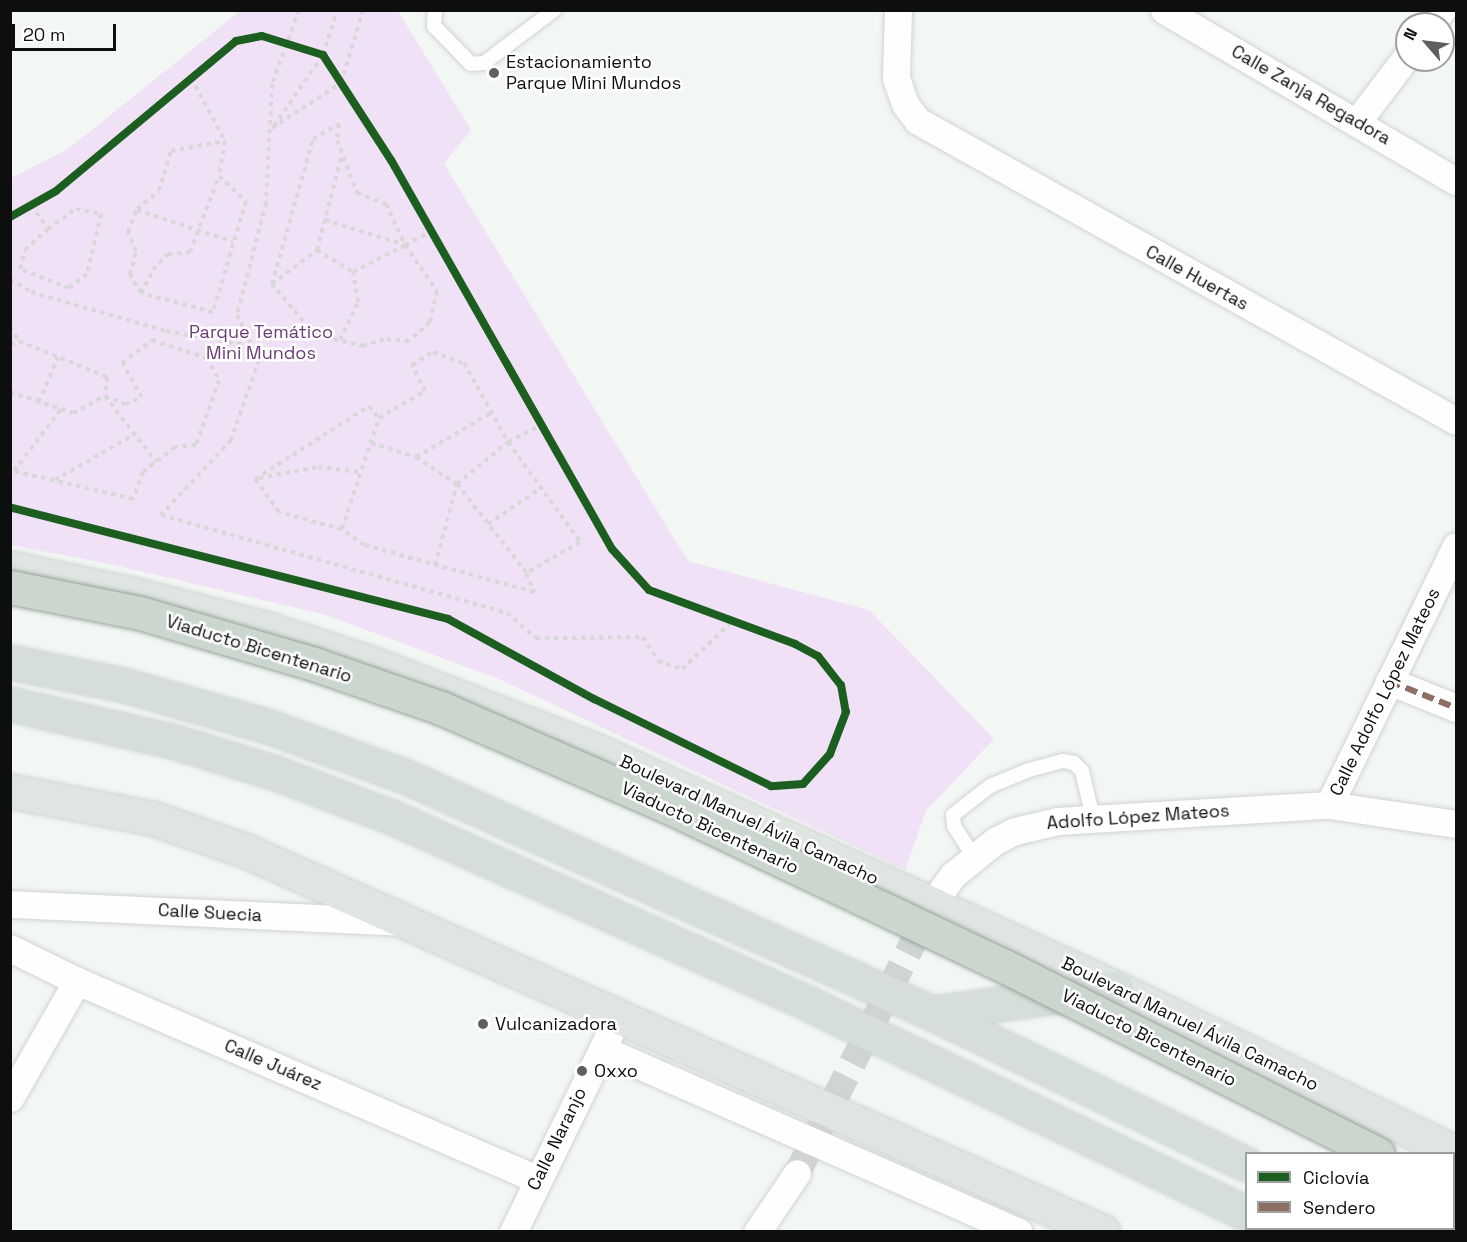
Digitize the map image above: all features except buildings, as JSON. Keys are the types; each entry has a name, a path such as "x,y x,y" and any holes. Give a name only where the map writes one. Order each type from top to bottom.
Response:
{"highway":[{"name":"Viaducto Bicentenario","path":"10,588 140,613 314,664 441,708 671,808 985,957 1374,1152"},
{"path":"10,662 124,685 270,727 409,778 932,1013 1245,1164"},
{"path":"10,705 183,744 273,772 394,818 798,999 1245,1213"},
{"path":"932,1013 1116,988"}],"main road":[{"name":"Boulevard Manuel Ávila Camacho","path":"10,568 249,624 376,665 595,750 1116,988 1454,1152"},
{"path":"10,791 152,818 244,850 1103,1232"}],"street":[{"name":"Calle Huertas","path":"898,10 896,78 905,104 918,121 937,135 1456,421"},
{"name":"Calle Zanja Regadora","path":"1164,10 1456,181"},
{"path":"1358,122 1395,72"},
{"name":"Calle Adolfo López Mateos","path":"1329,805 1456,546"},
{"path":"1389,681 1456,708"},
{"name":"Adolfo López Mateos","path":"937,897 973,856 1015,831 1057,821 1329,805 1456,824"},
{"name":"Calle Suecia","path":"10,904 410,923"},
{"name":"Calle Juárez","path":"10,948 77,981 537,1179"},
{"path":"10,1098 77,981"},
{"name":"Calle Naranjo","path":"513,1232 537,1179 619,1016"},
{"path":"602,1048 1019,1232"},
{"path":"757,1232 797,1173"}],"lane":[{"path":"435,10 434,26 471,64 484,63 554,10"},
{"path":"973,856 954,826 953,815 990,786 1029,770 1063,760 1074,762 1082,771 1092,818"}],"path":[{"path":"299,10 282,43 272,84 272,129 266,203 237,315 259,360 231,440 161,515 507,613 536,638 643,637 658,661 682,669 733,621"},
{"path":"272,129 322,55 337,10"},
{"path":"272,129 341,83 363,10"},
{"path":"282,43 295,47"},
{"path":"314,52 322,55 329,64"},
{"path":"182,86 200,71"},
{"path":"335,74 347,93"},
{"path":"141,293 153,270 168,254 190,252 219,176 225,141 191,78"},
{"path":"339,124 337,140 357,193 386,204 405,245 437,291 430,322 409,341 384,339 364,346 315,335 272,284 313,139 339,124"},
{"path":"219,176 246,201 213,312 141,293 130,275 136,251 128,232 137,209 159,191 171,150 225,141"},
{"path":"272,284 317,250 343,153"},
{"path":"21,211 39,201"},
{"path":"31,205 48,229"},
{"path":"76,209 101,214 87,274 69,288 20,269 25,250 48,229 76,209"},
{"path":"137,209 198,233 233,242"},
{"path":"325,220 405,245"},
{"path":"426,220 437,241"},
{"path":"353,272 432,231"},
{"path":"317,250 353,272 358,302 340,340"},
{"path":"10,279 31,292 166,331 252,346"},
{"path":"10,327 19,341 107,377 105,396 156,462"},
{"path":"10,392 39,402 61,409 73,413 105,396 125,404 142,397 122,363 152,340 206,358 219,380 196,445 176,447 143,472 133,499 12,470 61,409"},
{"path":"10,345 19,341"},
{"path":"342,529 379,418 425,391 412,364 433,352 464,363 508,442 580,542 526,573"},
{"path":"39,402 58,357"},
{"path":"255,479 369,406 379,418"},
{"path":"416,457 491,412"},
{"path":"535,415 547,435"},
{"path":"435,565 457,484 508,442 541,425"},
{"path":"55,480 135,434"},
{"path":"255,479 279,512 342,529 364,545 534,592 526,573 457,484 416,457 371,443"},
{"path":"255,479 318,467 361,472"},
{"path":"488,524 541,488"},
{"path":"723,617 743,625"}],"green space":[{"name":"Parque Temático Mini Mundos","path":"240,11 398,11 471,130 444,164 688,561 869,610 994,739 926,811 905,870 501,680 326,615 114,565 11,545 11,178 68,149"}],"tunnel":[{"path":"797,1173 930,909"}],"marked path":[{"path":"1389,681 1456,708"}],"cycle path":[{"path":"10,217 56,191 236,41 262,36 323,55 391,160 612,549 649,590 795,644 818,656 841,685 846,712 830,754 803,784 771,786 594,699 448,619 10,507"}],"place":[{"name":"Estacionamiento Parque Mini Mundos","path":"494,73"},
{"name":"Vulcanizadora","path":"483,1024"},
{"name":"Oxxo","path":"582,1071"}]}
